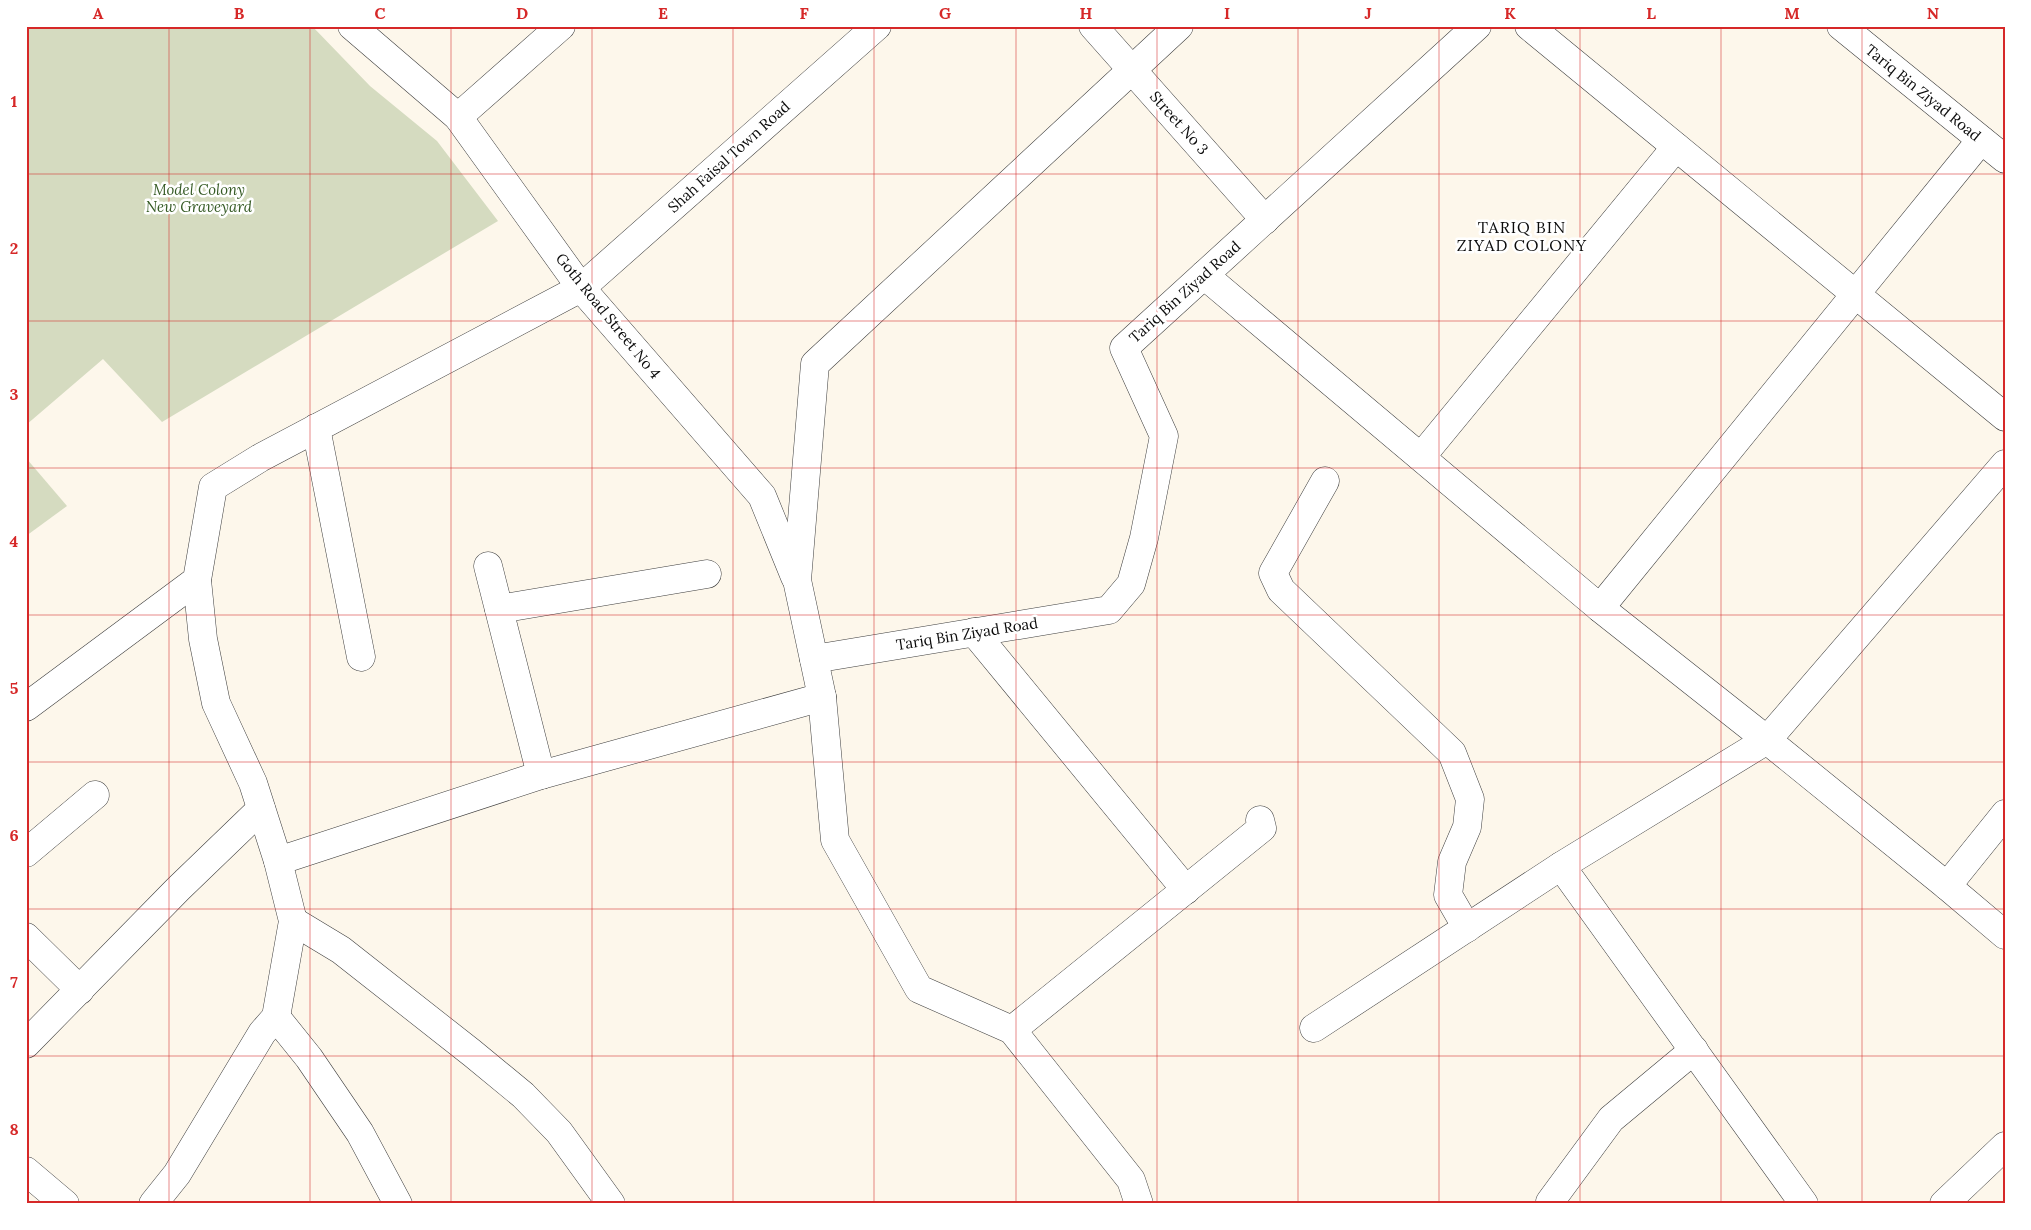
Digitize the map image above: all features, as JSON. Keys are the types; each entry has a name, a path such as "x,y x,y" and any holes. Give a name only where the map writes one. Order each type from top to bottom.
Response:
{"street":[{"name":"Goth Road Street No 4","path":"352,26 458,117 581,288 762,496 797,580"},
{"path":"458,117 561,26"},
{"name":"Shah Faisal Town Road","path":"197,580 213,487 260,458 581,288 876,26"},
{"name":"Street No 3","path":"1093,26 1265,220"},
{"path":"1139,1204 1131,1180 1012,1030 918,989 835,840 822,697 797,580 815,364 1179,26"},
{"name":"Tariq Bin Ziyad Road","path":"814,659 1110,610 1131,584 1144,538 1164,436 1124,348 1477,26"},
{"path":"1528,26 2005,417"},
{"name":"Tariq Bin Ziyad Road","path":"1841,26 2005,159"},
{"path":"1600,608 1981,140"},
{"path":"1421,457 1676,147"},
{"path":"1204,275 1600,608 1767,740 2005,935"},
{"path":"316,428 361,657"},
{"path":"1314,1028 1561,866 1767,740 2005,464"},
{"path":"1325,481 1273,573 1281,590 1452,753 1470,800 1467,827 1452,862 1448,895 1468,928"},
{"path":"488,566 541,775"},
{"path":"499,609 707,574"},
{"path":"26,707 197,580"},
{"path":"153,1204 177,1174 262,1033 276,1017 293,921 278,861 253,783 216,703 203,639 197,580"},
{"path":"974,632 1186,890"},
{"path":"278,861 541,775 822,697"},
{"path":"26,853 95,795"},
{"path":"26,1044 178,889 261,809"},
{"path":"1947,886 2005,814"},
{"path":"1012,1030 1262,828 1260,820"},
{"path":"1561,866 1804,1204"},
{"path":"293,921 341,950 472,1052 522,1095 559,1132 611,1204"},
{"path":"26,937 80,990"},
{"path":"276,1017 309,1058 360,1133 398,1204"},
{"path":"1550,1202 1610,1119 1694,1050"},
{"path":"1944,1204 2005,1146"},
{"path":"26,1171 65,1204"}],"green space":[{"name":"Model Colony New Graveyard","path":"26,26 312,26 370,86 437,141 498,221 162,422 103,359 26,425"},
{"path":"26,458 67,506 26,536"}],"district":[{"name":"TARIQ BIN ZIYAD COLONY","path":"1522,236"}]}
